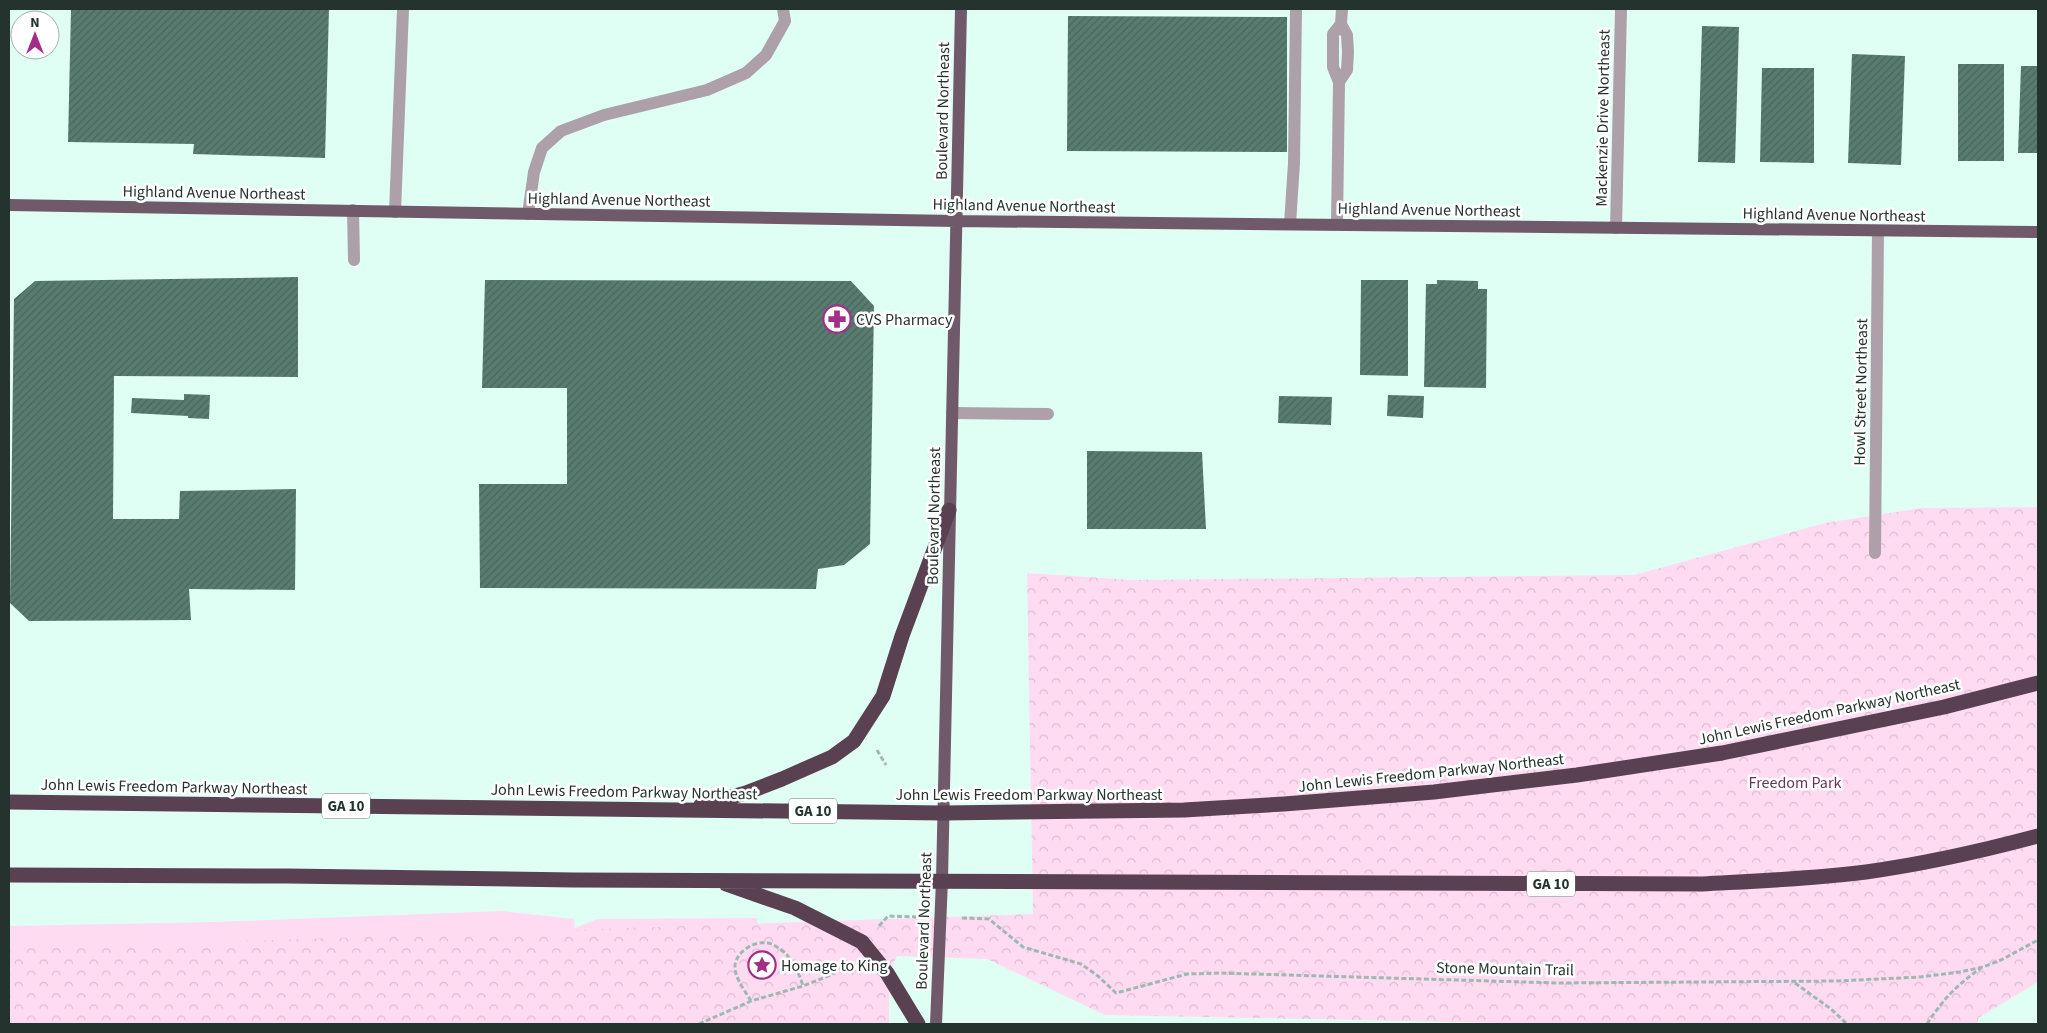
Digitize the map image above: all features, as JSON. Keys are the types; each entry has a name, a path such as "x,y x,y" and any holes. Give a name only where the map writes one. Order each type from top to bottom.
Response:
{"highway":[{"path":"682,810 746,793 782,779 832,757 854,741 883,696 902,636 949,510"},
{"name":"John Lewis Freedom Parkway Northeast","path":"9,802 943,813 1184,810 1434,792 1577,775 1722,753 1944,707 2038,683"},
{"name":"GA 10","path":"9,875 942,880 1298,884 1702,884 1866,872 1970,854 2038,836"},
{"path":"715,880 795,908 862,942 887,973 918,1024"}],"main road":[{"name":"Boulevard Northeast","path":"936,1024 942,880 961,9"},
{"name":"Highland Avenue Northeast","path":"9,204 956,221 2038,232"}],"street":[{"path":"395,212 403,9"},
{"path":"528,214 534,172 542,148 561,131 604,115 707,90 746,73 766,55 785,22 783,9"},
{"path":"1290,224 1294,163 1296,9"},
{"path":"1337,224 1339,82 1332,67 1333,34 1341,24 1342,9"},
{"name":"Mackenzie Drive Northeast","path":"1616,228 1621,9"},
{"path":"353,210 354,260"},
{"name":"Howl Street Northeast","path":"1875,553 1878,230"},
{"path":"952,413 1048,414"}],"path":[{"path":"874,932 888,916"},
{"name":"Stone Mountain Trail","path":"989,919 1023,947 1081,964 1098,976 1116,993 1187,974 1219,973 1558,983 1793,982 1920,977 1983,967 2001,960 2038,940"},
{"path":"751,1001 738,978 735,966 740,955 749,945 768,943 785,953 796,966 803,986"},
{"path":"699,1024 751,1001 803,986 831,975 850,960"},
{"path":"1927,1024 1940,1004 1958,985 1983,967"},
{"path":"1793,982 1831,1008 1847,1024"}],"green space":[{"name":"Freedom Park","path":"2038,507 2038,982 1978,1018 1978,1024 1556,1024 1105,1015 987,959 897,956 884,983 889,982 889,1024 9,1024 9,949 1033,914 1027,573 1133,580 1634,575 1825,523 1921,508"},
{"path":"502,911 574,919 575,928 597,919 757,918 759,935 9,1024 9,926 214,922"}],"building":[{"path":"71,9 329,9 325,158 193,154 194,144 68,142"},
{"path":"1068,16 1287,17 1287,152 1067,151"},
{"path":"1702,26 1739,27 1735,163 1698,162"},
{"path":"1852,54 1905,56 1901,165 1848,163"},
{"path":"1958,64 2004,64 2004,161 1958,161"},
{"path":"2021,66 2038,66 2038,153 2018,153"},
{"path":"1762,68 1814,68 1814,163 1760,162"},
{"path":"298,277 298,377 114,376 113,519 179,519 180,491 296,489 295,590 189,589 191,620 29,621 10,603 14,299 35,281"},
{"path":"485,280 851,281 874,306 870,544 844,565 818,569 816,589 480,588 479,484 567,484 567,388 482,388"},
{"path":"1361,280 1408,280 1408,376 1360,375"},
{"path":"1437,280 1478,281 1478,289 1487,289 1486,388 1424,387 1426,284 1437,284"},
{"path":"184,394 210,395 209,419 131,413 132,398 184,400"},
{"path":"1388,395 1424,396 1423,418 1387,416"},
{"path":"1279,396 1332,397 1331,425 1278,423"},
{"path":"1087,451 1202,452 1206,529 1087,529"}],"place":[{"name":"CVS Pharmacy","path":"837,319"},
{"name":"Homage to King","path":"762,965"}]}
